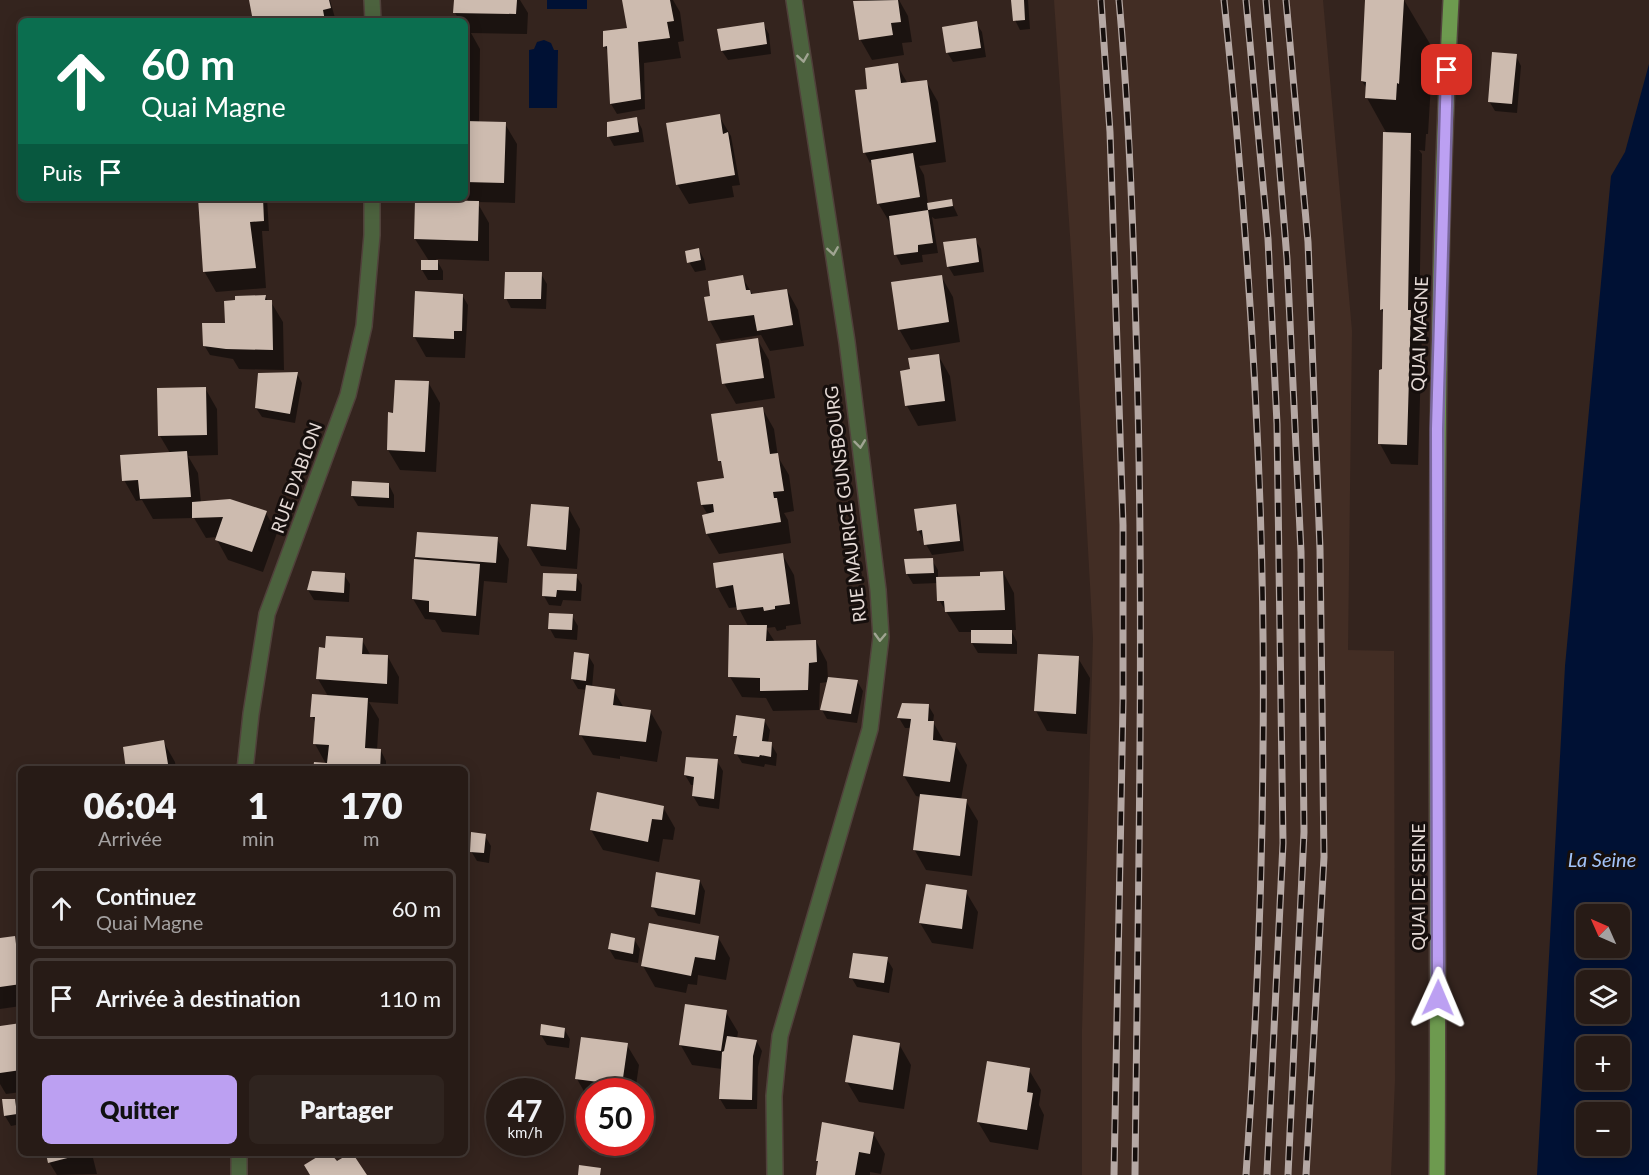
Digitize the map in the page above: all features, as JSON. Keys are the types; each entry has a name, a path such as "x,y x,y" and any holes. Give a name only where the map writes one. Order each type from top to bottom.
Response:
{"main road":[{"name":"QUAI MAGNE","path":"1437,670 1437,429 1451,0"},
{"name":"QUAI DE SEINE","path":"1437,670 1439,931 1437,1175"}],"street":[{"path":"372,0 373,18"},
{"name":"RUE MAURICE GUNSBOURG","path":"775,1175 774,1095 780,1036 870,729 880,637 878,590 847,342 794,0"},
{"name":"RUE D'ABLON","path":"246,766 267,615 348,395 364,326 372,235 372,201"},
{"path":"239,1156 239,1175"}],"shaded area":[{"path":"1054,0 1323,0 1352,331 1348,650 1394,651 1395,1080 1391,1175 1082,1175 1082,1030 1093,638"}],"water":[{"path":"547,0 587,0 587,9 547,9"},
{"path":"544,40 551,43 554,50 558,50 557,108 529,108 529,50 534,49 537,42"},
{"name":"La Seine","path":"1649,64 1649,1175 1537,1175 1565,666 1611,176 1625,152"}],"building":[{"path":"249,0 329,0 331,8 323,10 324,18 252,18"},
{"path":"454,0 517,0 516,14 453,13"},
{"path":"622,0 670,0 674,21 667,22 670,38 638,42 641,99 610,104 607,46 603,47 603,31 627,28"},
{"path":"898,0 901,22 891,23 893,35 859,40 853,1"},
{"path":"1011,0 1024,0 1025,20 1013,21"},
{"path":"1365,0 1404,0 1396,100 1365,98 1366,82 1361,81"},
{"path":"977,21 981,48 946,53 942,27"},
{"path":"764,22 767,44 721,51 717,29"},
{"path":"468,27 469,27 468,107"},
{"path":"1492,52 1517,54 1512,104 1488,102"},
{"path":"898,63 901,83 927,80 936,142 863,153 855,90 867,89 865,68"},
{"path":"720,114 723,134 728,132 735,175 676,185 666,123"},
{"path":"637,117 639,132 607,137 607,122"},
{"path":"468,121 506,122 504,183 468,182"},
{"path":"1383,132 1411,133 1408,310 1411,310 1407,445 1378,444 1383,309 1380,310"},
{"path":"913,153 920,197 877,204 871,160"},
{"path":"952,199 953,206 928,210 927,203"},
{"path":"198,201 263,201 264,221 250,222 256,268 203,272"},
{"path":"415,201 479,201 478,241 414,239"},
{"path":"928,210 933,243 918,245 918,252 894,255 889,216"},
{"path":"976,238 979,262 947,267 943,242"},
{"path":"699,248 701,260 687,263 685,251"},
{"path":"421,260 438,260 438,270 421,270"},
{"path":"505,272 542,272 541,299 504,299"},
{"path":"743,275 746,290 750,290 751,294 787,289 793,325 757,331 754,315 708,321 704,297 710,296 708,281"},
{"path":"942,275 949,322 898,330 891,282"},
{"path":"415,291 463,294 462,331 454,331 454,339 413,337"},
{"path":"266,295 265,300 272,300 273,350 203,346 202,323 225,323 224,301 235,300 235,296"},
{"path":"758,338 764,378 722,384 716,344"},
{"path":"939,354 945,401 905,406 900,371 910,369 908,358"},
{"path":"298,372 290,414 255,408 258,373"},
{"path":"395,380 429,381 425,452 387,450 388,412 393,413"},
{"path":"206,387 207,435 158,436 157,388"},
{"path":"763,407 770,454 778,453 784,491 773,492 774,498 777,498 781,522 706,534 702,515 714,512 713,504 701,505 697,482 724,478 721,461 718,461 711,414"},
{"path":"187,451 191,497 140,499 138,480 122,481 120,455"},
{"path":"352,481 389,483 389,498 351,496"},
{"path":"230,499 267,511 252,552 215,540 223,517 192,518 192,502"},
{"path":"531,504 569,507 566,550 527,546"},
{"path":"956,504 960,541 924,545 922,530 917,531 914,509"},
{"path":"417,532 498,537 496,563 415,557"},
{"path":"783,553 790,604 775,606 775,609 764,611 763,607 737,610 733,585 716,588 713,563"},
{"path":"933,558 934,573 906,574 904,559"},
{"path":"414,559 480,564 476,616 429,612 429,601 412,599"},
{"path":"312,571 345,573 344,593 307,590"},
{"path":"1003,571 1005,610 945,612 944,601 937,601 936,577 980,576 980,572"},
{"path":"543,573 577,574 576,591 557,590 556,597 542,596"},
{"path":"549,613 573,614 572,630 548,629"},
{"path":"729,625 767,625 766,641 816,640 817,662 809,663 808,690 760,691 760,678 728,677"},
{"path":"971,630 1012,630 1012,644 971,643"},
{"path":"326,636 363,638 362,654 388,655 387,684 316,679 319,647 325,648"},
{"path":"574,652 589,654 586,681 571,679"},
{"path":"1038,654 1079,656 1076,714 1034,711"},
{"path":"828,677 858,680 851,714 820,710"},
{"path":"586,685 615,689 613,705 651,710 646,742 579,735"},
{"path":"312,694 368,698 365,748 381,749 380,766 314,766 314,762 327,763 329,745 313,744 315,717 310,717"},
{"path":"902,703 929,704 928,721 934,721 933,740 956,743 950,782 903,776 911,719 897,718"},
{"path":"736,715 765,719 762,741 772,742 771,757 734,754 737,736 733,736"},
{"path":"164,740 168,766 125,766 123,747"},
{"path":"686,757 718,759 714,799 692,796 694,777 684,775"},
{"path":"597,792 664,806 662,820 652,819 648,842 590,830"},
{"path":"920,794 967,799 960,856 913,850"},
{"path":"471,832 486,834 484,853 470,852"},
{"path":"656,872 700,880 695,915 651,907"},
{"path":"926,884 967,890 962,929 919,923"},
{"path":"649,923 719,936 715,960 695,957 691,976 641,966"},
{"path":"611,933 635,938 633,954 608,949"},
{"path":"15,936 18,984 0,987 0,938"},
{"path":"853,953 888,957 884,983 849,978"},
{"path":"685,1004 727,1010 721,1051 679,1045"},
{"path":"18,1023 18,1070 0,1073 0,1026"},
{"path":"541,1024 565,1028 564,1038 540,1035"},
{"path":"853,1035 900,1043 893,1090 845,1082"},
{"path":"727,1036 757,1040 753,1056 752,1100 719,1099 722,1052"},
{"path":"581,1037 628,1043 623,1078 575,1079"},
{"path":"987,1061 1030,1068 1027,1092 1033,1093 1027,1130 977,1122"},
{"path":"2,1099 15,1099 17,1114 4,1116"},
{"path":"822,1122 874,1132 870,1154 859,1152 855,1175 816,1175"},
{"path":"46,1156 75,1156 48,1163"},
{"path":"319,1156 333,1156 337,1161 346,1156 354,1156 367,1175 310,1175 304,1165"},
{"path":"579,1165 601,1168 600,1175 578,1175"}],"railway":[{"path":"1101,0 1110,132 1123,525 1123,701 1114,1175"},
{"path":"1119,0 1130,165 1139,436 1140,752 1135,1175"},
{"path":"1224,0 1249,281 1262,562 1261,856 1256,1016 1246,1175"},
{"path":"1246,0 1268,239 1277,424 1283,843 1267,1175"},
{"path":"1266,0 1287,259 1301,552 1304,832 1288,1175"},
{"path":"1286,0 1308,242 1320,549 1324,857 1306,1175"}],"route":[{"path":"1438,998 1437,429 1447,70"}]}
